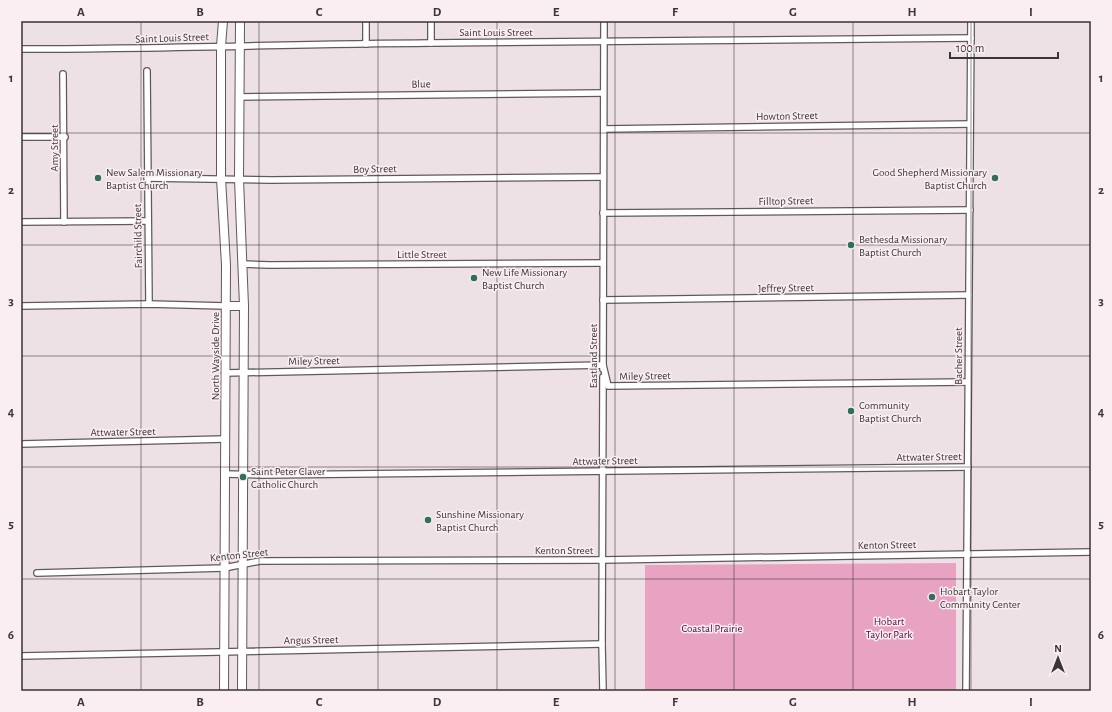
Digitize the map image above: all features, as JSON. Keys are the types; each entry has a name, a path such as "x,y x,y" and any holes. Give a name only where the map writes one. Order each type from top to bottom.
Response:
{"main road":[{"name":"North Wayside Drive","path":"223,21 221,46 221,178 226,265 224,691"},
{"path":"240,21 239,179 244,306 242,691"},
{"path":"226,306 244,306"}],"street":[{"path":"366,21 366,44"},
{"path":"431,21 431,43"},
{"name":"Eastland Street","path":"603,691 602,263 604,21"},
{"name":"Bacher Street","path":"966,691 971,21"},
{"name":"Saint Louis Street","path":"21,49 149,49 221,46 239,47 431,43 971,38"},
{"name":"Fairchild Street","path":"147,71 149,304"},
{"name":"Amy Street","path":"63,74 65,137 64,222"},
{"name":"Blue","path":"239,97 603,93"},
{"name":"Howton Street","path":"604,129 970,124"},
{"path":"21,137 65,137"},
{"name":"Boy Street","path":"147,178 272,180 603,177"},
{"name":"Filltop Street","path":"603,213 970,210"},
{"path":"21,222 148,221"},
{"name":"Little Street","path":"242,264 602,263"},
{"name":"Jeffrey Street","path":"603,300 969,295"},
{"path":"21,306 149,304 226,306"},
{"name":"Miley Street","path":"226,373 603,365 608,386 968,382"},
{"name":"Attwater Street","path":"21,444 225,439"},
{"name":"Attwater Street","path":"225,474 968,467"},
{"name":"Kenton Street","path":"37,573 224,568 260,561 603,560 1091,552"},
{"name":"Angus Street","path":"21,656 602,644"}],"green space":[{"name":"Hobart Taylor Park","path":"956,563 956,691 645,691 645,565"}],"place":[{"name":"New Salem Missionary Baptist Church","path":"98,178"},
{"name":"Good Shepherd Missionary Baptist Church","path":"995,178"},
{"name":"Bethesda Missionary Baptist Church","path":"851,245"},
{"name":"New Life Missionary Baptist Church","path":"474,278"},
{"name":"Community Baptist Church","path":"851,411"},
{"name":"Saint Peter Claver Catholic Church","path":"243,477"},
{"name":"Sunshine Missionary Baptist Church","path":"428,520"},
{"name":"Hobart Taylor Community Center","path":"932,597"}],"park label":[{"name":"Coastal Prairie","path":"712,628"}]}
